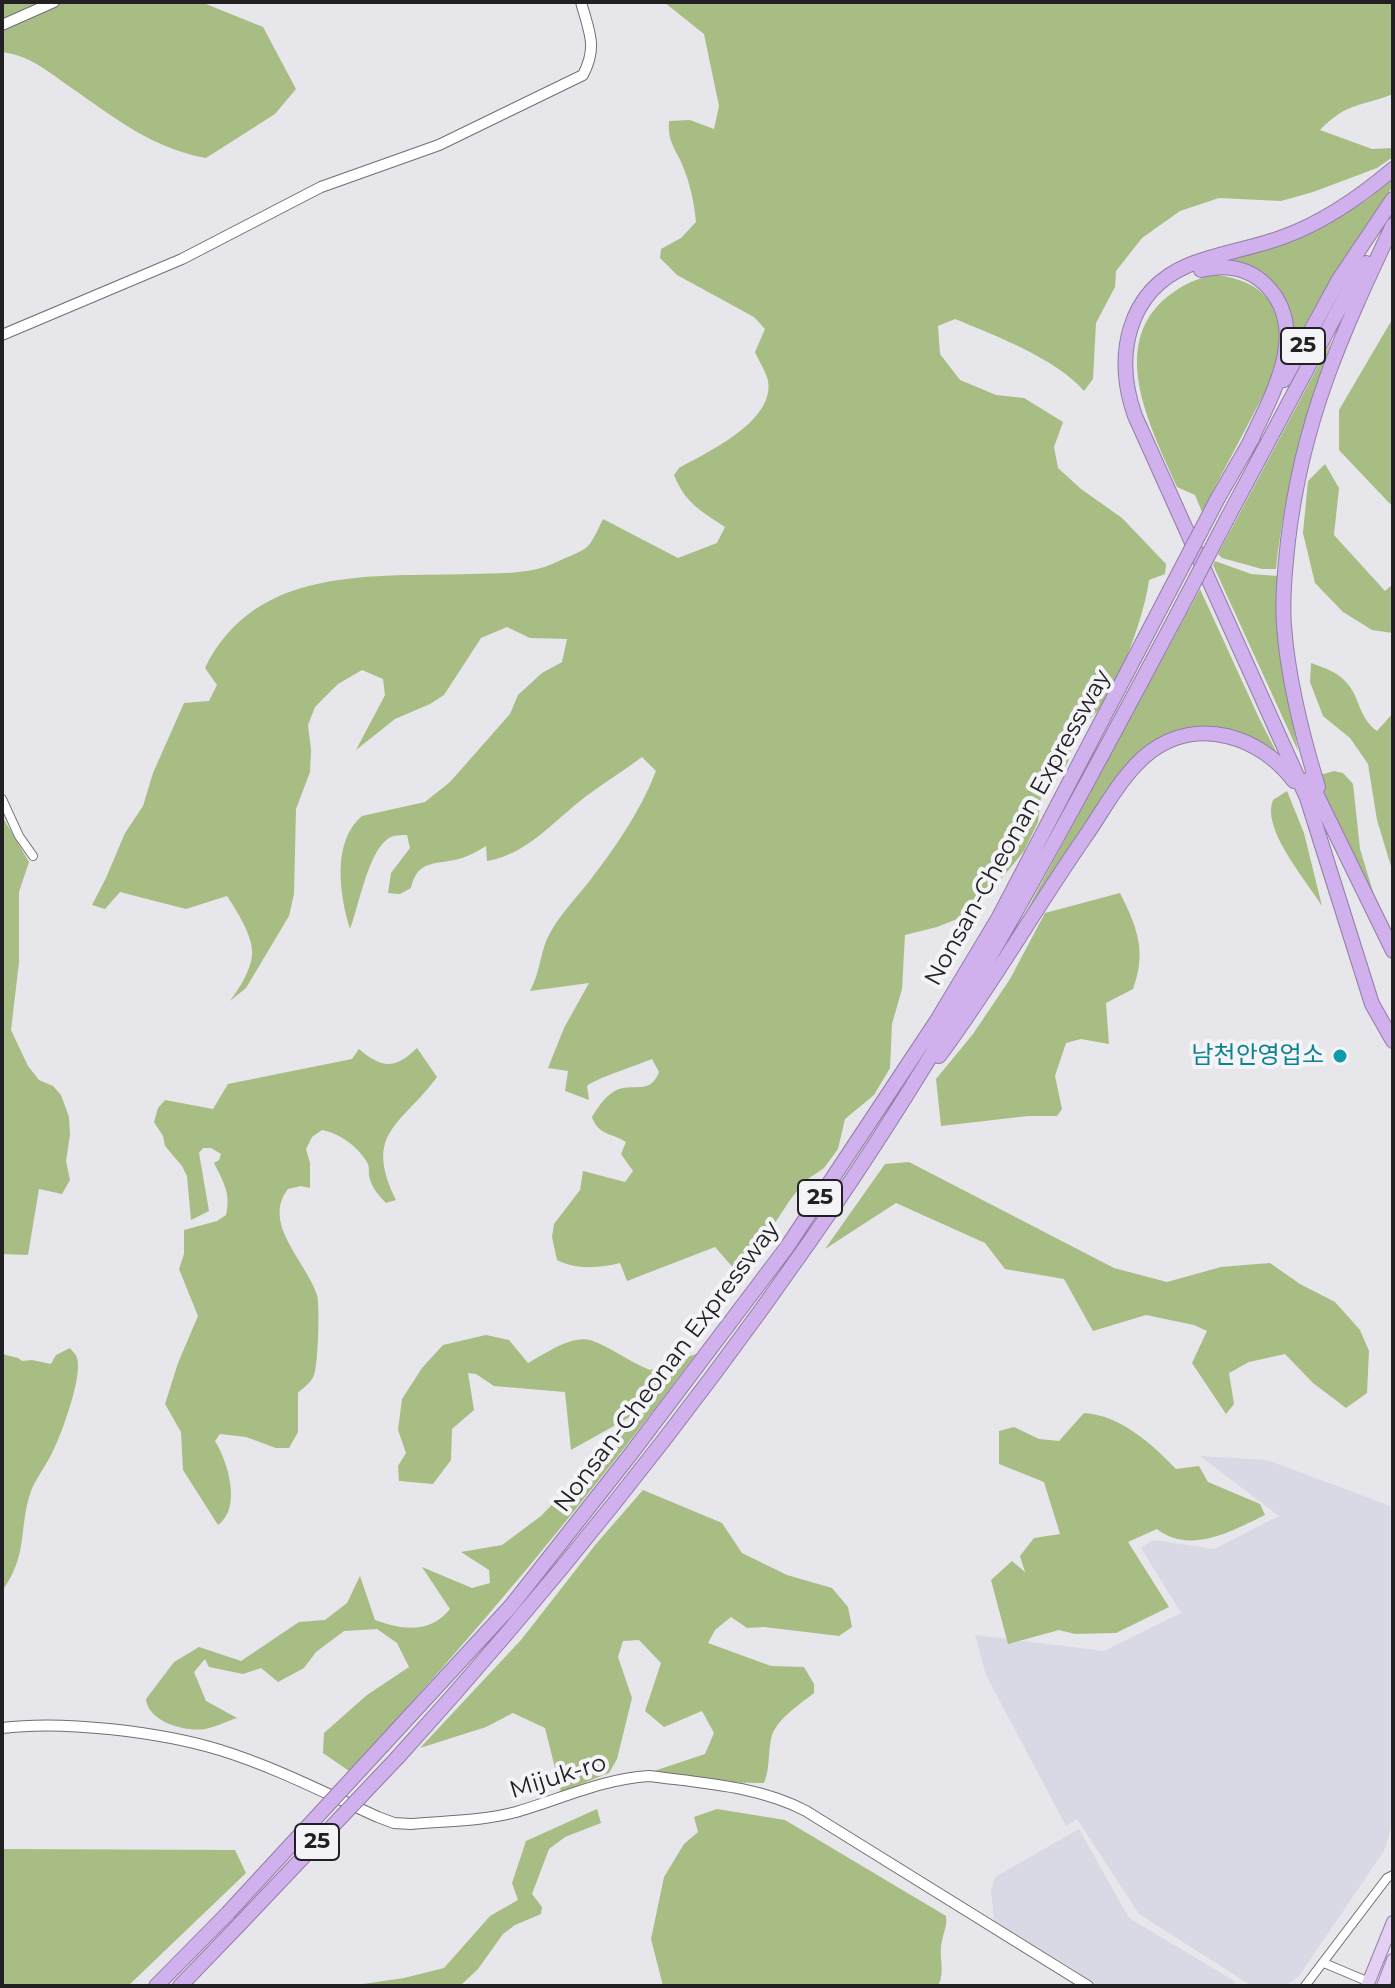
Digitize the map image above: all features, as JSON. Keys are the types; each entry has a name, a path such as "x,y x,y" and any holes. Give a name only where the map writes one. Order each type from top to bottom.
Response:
{"highway":[{"path":"1393,169 1346,205 1319,220 1285,236 1180,270 1156,288 1141,307 1125,347 1125,379 1135,416 1307,798 1372,1004 1393,1041"},
{"name":"Nonsan-Cheonan Expressway","path":"156,1986 228,1913 511,1606 787,1247 936,1022 999,917 1218,498 1338,281 1393,199"},
{"path":"1327,818 1304,740 1287,653 1284,605 1288,539 1293,499 1317,400 1339,340 1393,223"},
{"name":"Nonsan-Cheonan Expressway","path":"180,1986 447,1702 639,1473 809,1243 1006,928 1082,794 1349,290 1393,223"},
{"path":"1249,444 1284,360 1288,341 1286,318 1275,296 1257,278 1234,268 1204,269 1170,286 1145,316 1133,354 1137,398 1327,818 1393,951"},
{"path":"876,1140 982,998 1057,878 1126,777 1152,751 1190,734 1232,736 1271,757 1307,798"}],"main road":[{"path":"1371,1985 1393,1922"},
{"path":"1383,1986 1393,1960"}],"street":[{"path":"2,25 54,2"},
{"path":"2,335 182,259 321,187 439,145 583,75 592,58 593,43 581,2"},
{"path":"2,799 19,836 33,856"},
{"name":"Mijuk-ro","path":"2,1728 62,1725 196,1744 221,1750 378,1817 403,1824 512,1813 602,1783 634,1777 649,1776 760,1792 806,1811 1088,1986"},
{"path":"1305,1986 1387,1878 1393,1875"},
{"path":"1324,1963 1371,1985"}],"shaded area":[{"path":"1200,1456 1267,1460 1393,1507 1393,1822 1384,1851 1299,1976 1285,1986 1252,1986 1139,1914 1077,1819 1066,1826 986,1675 975,1635 1104,1651 1181,1613 1141,1548 1154,1540 1214,1549 1279,1516"},
{"path":"1079,1829 1129,1918 1231,1979 1235,1982 1234,1986 1096,1986 1072,1968 994,1923 991,1889 995,1877"}],"green space":[{"path":"2,2 201,2 263,27 296,89 275,114 206,158 187,153 136,131 31,61 2,52"},
{"path":"664,2 1393,2 1393,94 1354,106 1338,114 1320,130 1372,149 1393,148 1393,157 1377,168 1281,201 1219,198 1180,211 1142,238 1116,271 1115,287 1096,323 1093,379 1084,391 1058,368 1006,340 955,319 938,326 940,354 960,380 996,395 1024,398 1063,422 1054,447 1058,468 1122,518 1166,564 1165,574 1149,580 1131,646 1109,695 1099,710 1079,729 1062,771 1043,782 1038,822 1024,851 967,915 905,935 902,989 892,1024 890,1068 874,1095 845,1119 838,1149 824,1168 805,1181 790,1200 744,1270 736,1271 715,1247 627,1281 620,1263 588,1267 557,1260 552,1237 554,1224 580,1190 583,1171 625,1182 633,1171 621,1154 626,1142 602,1130 592,1117 611,1094 619,1089 647,1086 659,1072 652,1059 591,1083 587,1086 589,1100 565,1091 568,1071 548,1068 564,1028 589,983 530,991 550,933 617,843 635,815 656,771 642,757 515,852 487,861 486,846 462,858 430,864 419,871 411,888 400,894 388,893 391,873 410,848 407,835 389,838 375,854 350,929 341,884 346,839 362,816 425,802 450,782 510,714 518,695 542,673 562,662 567,639 530,638 507,627 481,638 444,695 395,719 356,750 385,695 383,679 362,670 338,684 315,707 308,725 310,772 296,809 294,894 289,916 246,988 230,1001 247,973 252,948 244,924 227,896 186,909 120,892 105,909 92,905 125,833 143,806 153,773 184,703 209,701 217,685 205,668 227,634 254,610 286,593 321,583 396,575 528,571 550,565 585,548 603,519 678,558 717,543 725,527 689,500 674,475 679,468 737,434 761,409 767,396 768,381 755,352 765,329 754,317 677,275 660,258 661,249 681,238 696,222 693,199 671,139 669,121 690,120 714,129 719,106 704,34"},
{"path":"1393,178 1393,186 1319,300 1293,347 1290,312 1277,288 1259,275 1216,261 1347,212"},
{"path":"1217,275 1246,283 1267,298 1278,320 1281,350 1279,365 1202,512 1195,495 1177,487 1167,465 1147,415 1137,364 1139,340 1149,317 1178,289 1190,282"},
{"path":"1393,318 1393,507 1339,450 1339,410"},
{"path":"1332,340 1297,453 1276,569 1262,569 1222,558 1218,554"},
{"path":"1325,464 1339,488 1334,535 1385,591 1393,584 1393,633 1372,630 1343,612 1315,583 1303,533 1308,481"},
{"path":"1215,561 1251,574 1278,576 1278,636 1298,751 1213,565"},
{"path":"1200,589 1281,761 1258,741 1242,734 1153,744 1006,949"},
{"path":"1311,663 1334,672 1346,682 1366,719 1377,731 1393,713 1393,873 1377,820 1368,764 1350,738 1323,716 1310,682"},
{"path":"1334,771 1343,773 1353,784 1360,849 1374,895 1328,805 1320,775"},
{"path":"1287,791 1304,833 1322,906 1287,854 1273,825 1273,800"},
{"path":"2,816 29,862 19,892 19,962 11,1030 28,1066 39,1080 53,1086 61,1095 69,1117 66,1161 70,1180 62,1194 39,1189 28,1255 2,1254"},
{"path":"1120,893 1138,940 1137,975 1133,989 1106,1003 1109,1044 1081,1039 1066,1043 1055,1076 1062,1109 1057,1116 1028,1116 941,1126 936,1079 973,1034 1010,979 1045,913"},
{"path":"417,1048 437,1077 391,1131 385,1144 383,1159 396,1200 386,1203 378,1194 370,1180 368,1164 354,1147 335,1134 322,1130 312,1137 306,1149 310,1163 310,1188 301,1186 288,1189 281,1202 283,1229 317,1295 314,1375 298,1393 298,1432 289,1448 276,1448 246,1437 220,1434 215,1441 228,1472 231,1496 225,1517 218,1525 183,1470 181,1432 165,1404 198,1316 179,1269 184,1254 184,1230 217,1221 226,1215 227,1195 214,1163 221,1154 211,1148 203,1148 199,1153 209,1211 191,1220 187,1176 165,1146 154,1122 158,1108 165,1100 213,1109 228,1084 352,1059 359,1049 381,1063 395,1063"},
{"path":"909,1162 1114,1268 1167,1282 1221,1267 1270,1263 1300,1284 1335,1302 1360,1330 1369,1351 1367,1393 1346,1408 1313,1383 1285,1354 1249,1362 1229,1373 1234,1404 1226,1414 1192,1363 1207,1331 1194,1325 1146,1315 1093,1331 1064,1279 1005,1269 985,1243 896,1203 825,1249 885,1164"},
{"path":"486,1335 509,1340 528,1363 559,1346 585,1339 650,1370 696,1354 614,1462 528,1567 440,1671 349,1771 323,1753 324,1733 367,1695 409,1667 397,1643 377,1629 344,1631 316,1652 304,1668 278,1682 261,1668 243,1674 209,1667 205,1659 194,1672 206,1701 237,1718 197,1730 169,1724 153,1714 146,1699 174,1662 199,1647 241,1661 299,1622 325,1620 347,1603 360,1576 375,1620 405,1628 434,1623 450,1609 422,1567 472,1588 490,1583 489,1570 461,1552 502,1545 541,1516 644,1409 571,1450 565,1392 494,1386 476,1374 468,1373 474,1410 452,1429 451,1460 433,1484 399,1481 398,1466 406,1453 398,1430 402,1399 422,1368 443,1345"},
{"path":"70,1348 78,1367 70,1406 56,1445 31,1491 20,1553 2,1591 2,1354 22,1361 51,1364 56,1355"},
{"path":"1084,1413 1123,1425 1157,1450 1176,1469 1199,1466 1208,1482 1260,1504 1265,1515 1211,1538 1183,1540 1157,1529 1128,1542 1169,1607 1116,1633 1075,1634 1059,1630 1008,1644 991,1580 1012,1561 1025,1572 1020,1556 1034,1538 1060,1534 1044,1482 999,1464 999,1431 1014,1427 1039,1439 1059,1441"},
{"path":"643,1490 722,1523 742,1553 787,1575 832,1588 848,1607 852,1627 839,1636 764,1627 747,1628 731,1617 715,1630 708,1643 771,1666 804,1667 814,1684 814,1693 788,1713 773,1732 764,1783 694,1782 651,1772 705,1754 714,1733 702,1711 664,1727 645,1711 661,1663 639,1640 623,1641 618,1657 632,1698 617,1759 609,1773 561,1792 545,1728 513,1713 486,1727 420,1748 521,1640"},
{"path":"597,1809 601,1823 565,1837 549,1849 532,1894 542,1907 541,1914 503,1934 478,1969 461,1985 349,1986 444,1968 490,1916 518,1900 512,1883 526,1841"},
{"path":"717,1809 785,1820 946,1916 938,1986 663,1986 651,1939 664,1877 684,1844 698,1832 694,1817"},
{"path":"2,1849 235,1850 246,1873 128,1986 2,1986"}],"place":[{"name":"남천안영업소","path":"1340,1056"}]}
